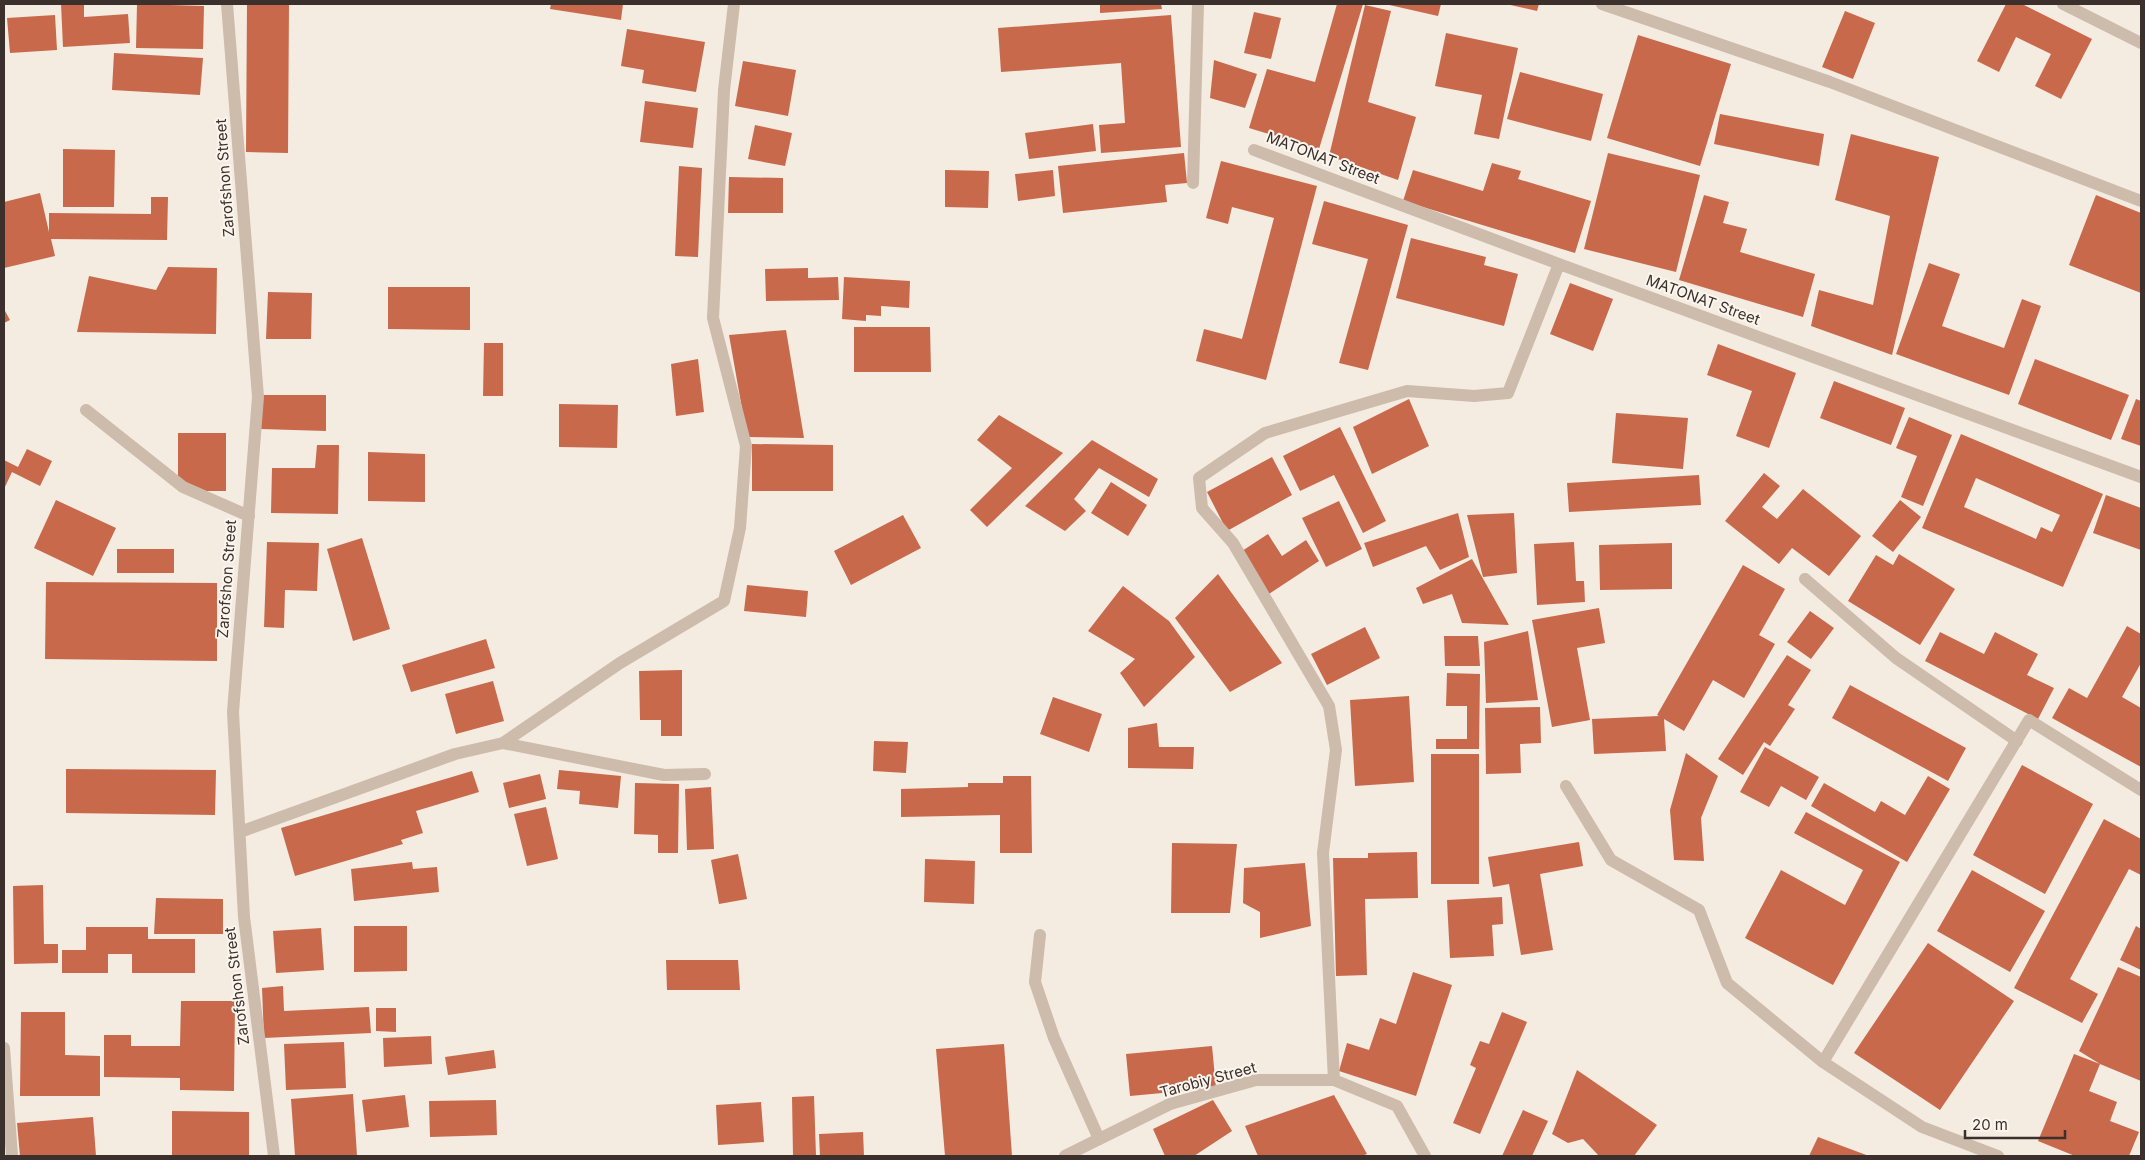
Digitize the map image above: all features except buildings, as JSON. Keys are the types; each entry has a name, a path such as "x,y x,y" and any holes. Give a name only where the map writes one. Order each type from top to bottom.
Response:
{"street":[{"name":"Zarofshon Street","path":"228,4 258,397 233,712 244,917 274,1156"},
{"path":"240,832 455,754 503,743 620,663 724,601 740,528 746,446 713,318 724,90 734,4"},
{"path":"1193,183 1198,4"},
{"path":"1602,4 1830,82 2141,202"},
{"path":"2063,4 2141,42"},
{"name":"MATONAT Street","path":"1254,150 2141,477"},
{"path":"1334,1080 1323,853 1336,750 1329,706 1233,543 1202,508 1199,478 1265,433 1407,391 1474,396 1508,393 1559,264"},
{"path":"86,410 182,487 249,516"},
{"path":"1805,579 1896,658 2017,740"},
{"path":"1824,1062 2029,720 2141,790"},
{"path":"503,743 664,775 705,774"},
{"path":"1566,786 1611,860 1699,910 1727,983 1824,1062 1922,1127 1998,1156"},
{"path":"1040,935 1036,982 1054,1038 1100,1139"},
{"path":"4,1048 12,1156"},
{"name":"Tarobiy Street","path":"1065,1156 1170,1104 1256,1080 1334,1080 1398,1106 1425,1156"}]}
